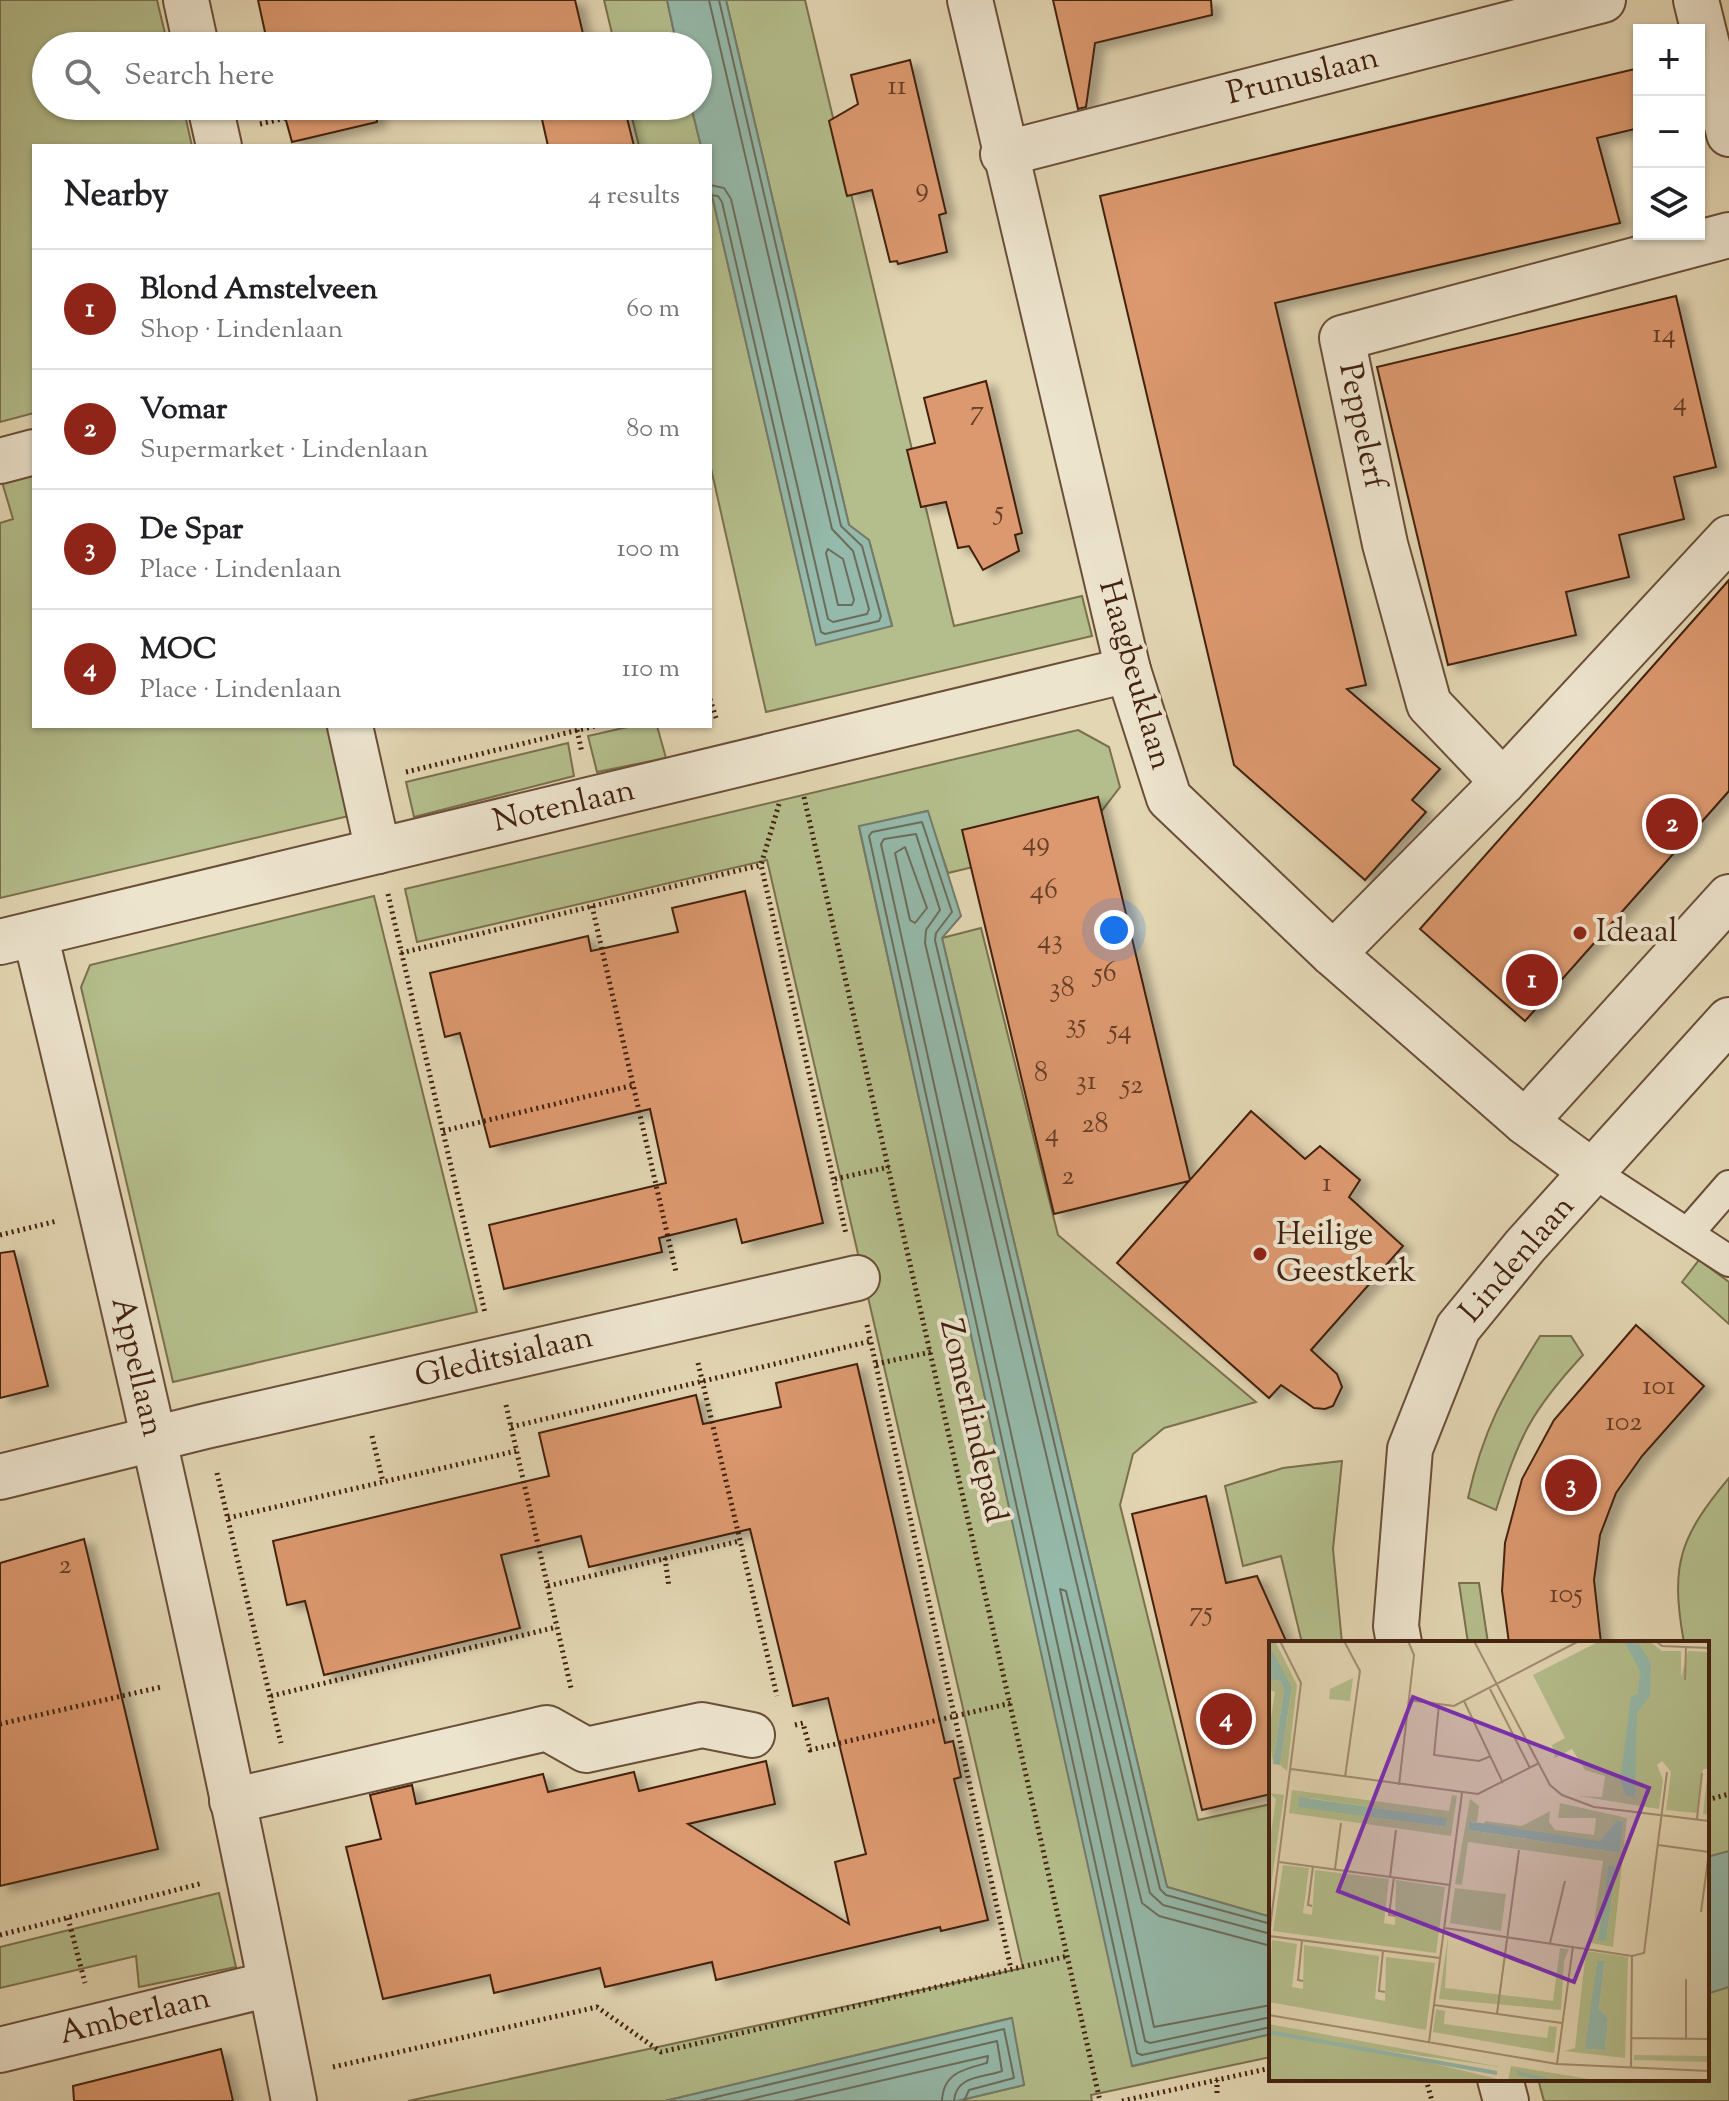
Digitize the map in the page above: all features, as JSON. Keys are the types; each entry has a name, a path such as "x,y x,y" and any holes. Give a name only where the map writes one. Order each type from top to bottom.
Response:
{"street":[{"path":"186,0 193,32"},
{"name":"Haagbeuklaan","path":"970,0 1003,154 1128,670 1169,798 1333,954 1525,1122 1594,1173"},
{"name":"Prunuslaan","path":"1003,154 1603,0"},
{"path":"1696,0 1729,134"},
{"name":"Peppelerf","path":"1503,782 1429,704 1385,544 1342,338 1729,235"},
{"path":"0,461 32,453"},
{"path":"1333,954 1503,782 1729,538"},
{"name":"Notenlaan","path":"18,938 1128,670"},
{"path":"350,728 378,851"},
{"path":"1525,1122 1729,897"},
{"name":"Appellaan","path":"18,938 101,1211 232,1801 291,2089"},
{"name":"Lindenlaan","path":"1399,1641 1396,1626 1410,1449 1458,1328 1525,1246 1729,1020"},
{"name":"Gleditsialaan","path":"0,1477 206,1426 857,1278"},
{"path":"232,1801 547,1728 586,1750 702,1725 752,1735"},
{"name":"Amberlaan","path":"0,2050 270,1984"},
{"path":"1501,2081 1506,2101"}],"lane":[{"path":"1594,1173 1729,1261"},
{"path":"1688,1233 1729,1186"}],"path":[{"path":"215,129 263,120"},
{"path":"362,782 587,728"},
{"path":"794,753 761,865 835,1179 1011,1969"},
{"name":"Zomerlindepad","path":"794,753 1100,2101"},
{"path":"378,851 586,1750"},
{"path":"401,953 761,865"},
{"path":"443,1131 634,1085"},
{"path":"835,1179 889,1167"},
{"path":"0,1235 101,1211"},
{"path":"511,1427 871,1341"},
{"path":"876,1364 931,1352"},
{"path":"206,1426 291,1787"},
{"path":"228,1518 516,1451"},
{"path":"548,1586 740,1541"},
{"path":"665,1558 669,1587"},
{"path":"270,1696 557,1627"},
{"path":"0,1724 205,1677"},
{"path":"752,1735 803,1723 810,1750 1011,1703"},
{"path":"1709,1799 1729,1794"},
{"path":"0,1935 247,1872"},
{"path":"68,1918 96,2026"},
{"path":"291,2089 597,2007 661,2052 1068,1956"},
{"path":"1122,2101 1269,2068"},
{"path":"1217,2080 1217,2093"},
{"path":"1427,2081 1432,2101"}],"green space":[{"path":"0,0 157,0 165,32 32,32 32,120 186,120 192,144 32,144 32,414 0,422"},
{"path":"604,0 667,0 674,32 612,32"},
{"path":"726,0 805,0 954,626 1082,596 1092,636 766,712 712,473 712,196 816,644 892,625 869,540 849,525"},
{"path":"632,120 694,120 700,144 638,144"},
{"path":"32,474 32,728 332,728 353,815 0,898 0,523 13,519 2,482"},
{"path":"623,728 658,728 666,758 597,772 588,736"},
{"path":"1078,730 1109,747 1120,787 1078,842 948,873 927,811 859,827 1133,2066 1269,2034 1269,2057 1091,2095 1092,2101 957,2101 1024,2085 1011,2018 665,2101 408,2101 1023,1968 767,860 417,942 405,889"},
{"path":"568,743 574,776 414,817 406,782"},
{"path":"374,896 477,1312 173,1382 81,987 90,965"},
{"path":"981,928 1058,1235 1256,1402 1164,1428 1133,1454 1120,1505 1198,1820 1269,1804 1269,1916 1167,1887 942,938"},
{"path":"1699,1260 1729,1282 1729,1324 1682,1282"},
{"path":"1540,1336 1571,1336 1583,1355 1550,1393 1528,1426 1496,1510 1468,1498 1474,1474 1496,1414"},
{"path":"1342,1461 1333,1549 1342,1641 1302,1641 1281,1556 1243,1566 1225,1486 1283,1468"},
{"path":"1729,1478 1729,2101 1544,2101 1539,2081 1709,2081 1709,1641 1684,1641 1678,1593 1682,1554 1689,1536"},
{"path":"1459,1583 1479,1583 1488,1641 1468,1641"},
{"path":"219,1893 236,1967 139,1987 136,1956 0,1988 0,1947"}],"water":[{"path":"667,0 726,0 849,525 869,540 892,626 816,645 712,196 712,144 700,144 694,120 712,120 712,32 674,32"},
{"path":"928,811 961,916 942,938 1167,1887 1269,1916 1269,2034 1132,2066 859,826"},
{"path":"1729,1851 1729,1987 1709,1993 1709,1856"},
{"path":"1012,2018 1024,2085 957,2101 665,2101"}],"building":[{"path":"258,0 575,0 583,32 265,32"},
{"path":"1053,0 1211,0 1212,15 1095,43 1086,107 1078,109"},
{"path":"910,60 946,213 939,215 947,252 898,264 897,261 890,262 872,190 847,196 829,121 858,104 851,75"},
{"path":"1633,69 1633,129 1597,138 1620,223 1275,303 1366,685 1347,689 1440,769 1412,800 1426,812 1365,880 1234,765 1100,196"},
{"path":"286,120 377,120 377,122 292,142"},
{"path":"542,120 628,120 634,144 548,144"},
{"path":"1676,296 1716,467 1674,477 1684,519 1619,535 1629,577 1566,592 1576,635 1448,665 1377,367"},
{"path":"986,381 1022,533 1015,535 1019,551 983,570 969,546 958,548 946,502 921,507 907,450 935,443 924,398"},
{"path":"1729,580 1729,791 1525,1021 1420,929"},
{"path":"1098,797 1190,1180 1251,1111 1305,1159 1320,1146 1360,1180 1349,1197 1403,1246 1311,1350 1337,1374 1342,1387 1333,1406 1314,1408 1281,1385 1269,1398 1117,1263 1189,1181 1054,1214 962,830"},
{"path":"745,891 823,1223 742,1243 736,1219 659,1238 662,1252 504,1289 489,1225 666,1183 650,1109 490,1147 460,1033 445,1037 430,973 588,936 591,951 678,932 672,908"},
{"path":"14,1251 48,1386 0,1398 0,1253"},
{"path":"1636,1325 1704,1386 1642,1456 1616,1493 1600,1535 1594,1580 1601,1641 1509,1641 1502,1591 1505,1543 1522,1479 1554,1420"},
{"path":"857,1364 945,1743 953,1741 961,1777 954,1779 988,1920 941,1931 940,1927 716,1980 712,1962 605,1987 600,1968 494,1993 490,1975 383,1999 346,1847 381,1839 370,1795 412,1785 416,1804 543,1774 548,1792 634,1772 639,1791 766,1761 775,1804 688,1824 849,1924 835,1862 866,1854 828,1698 793,1706 750,1529 589,1567 581,1536 501,1555 520,1628 324,1675 305,1601 287,1605 273,1541 549,1476 539,1433 696,1395 703,1424 781,1407 776,1383"},
{"path":"1206,1496 1226,1583 1257,1576 1286,1641 1269,1641 1269,1794 1202,1810 1132,1514"},
{"path":"84,1539 158,1849 0,1886 0,1563"},
{"path":"221,2049 233,2101 74,2101 73,2086"}],"place":[{"name":"Vomar","path":"1672,824"},
{"name":"Ideaal","path":"1580,933"},
{"name":"Blond Amstelveen","path":"1532,980"},
{"name":"Heilige Geestkerk","path":"1260,1254"},
{"name":"De Spar","path":"1571,1485"},
{"name":"MOC","path":"1226,1719"}]}
